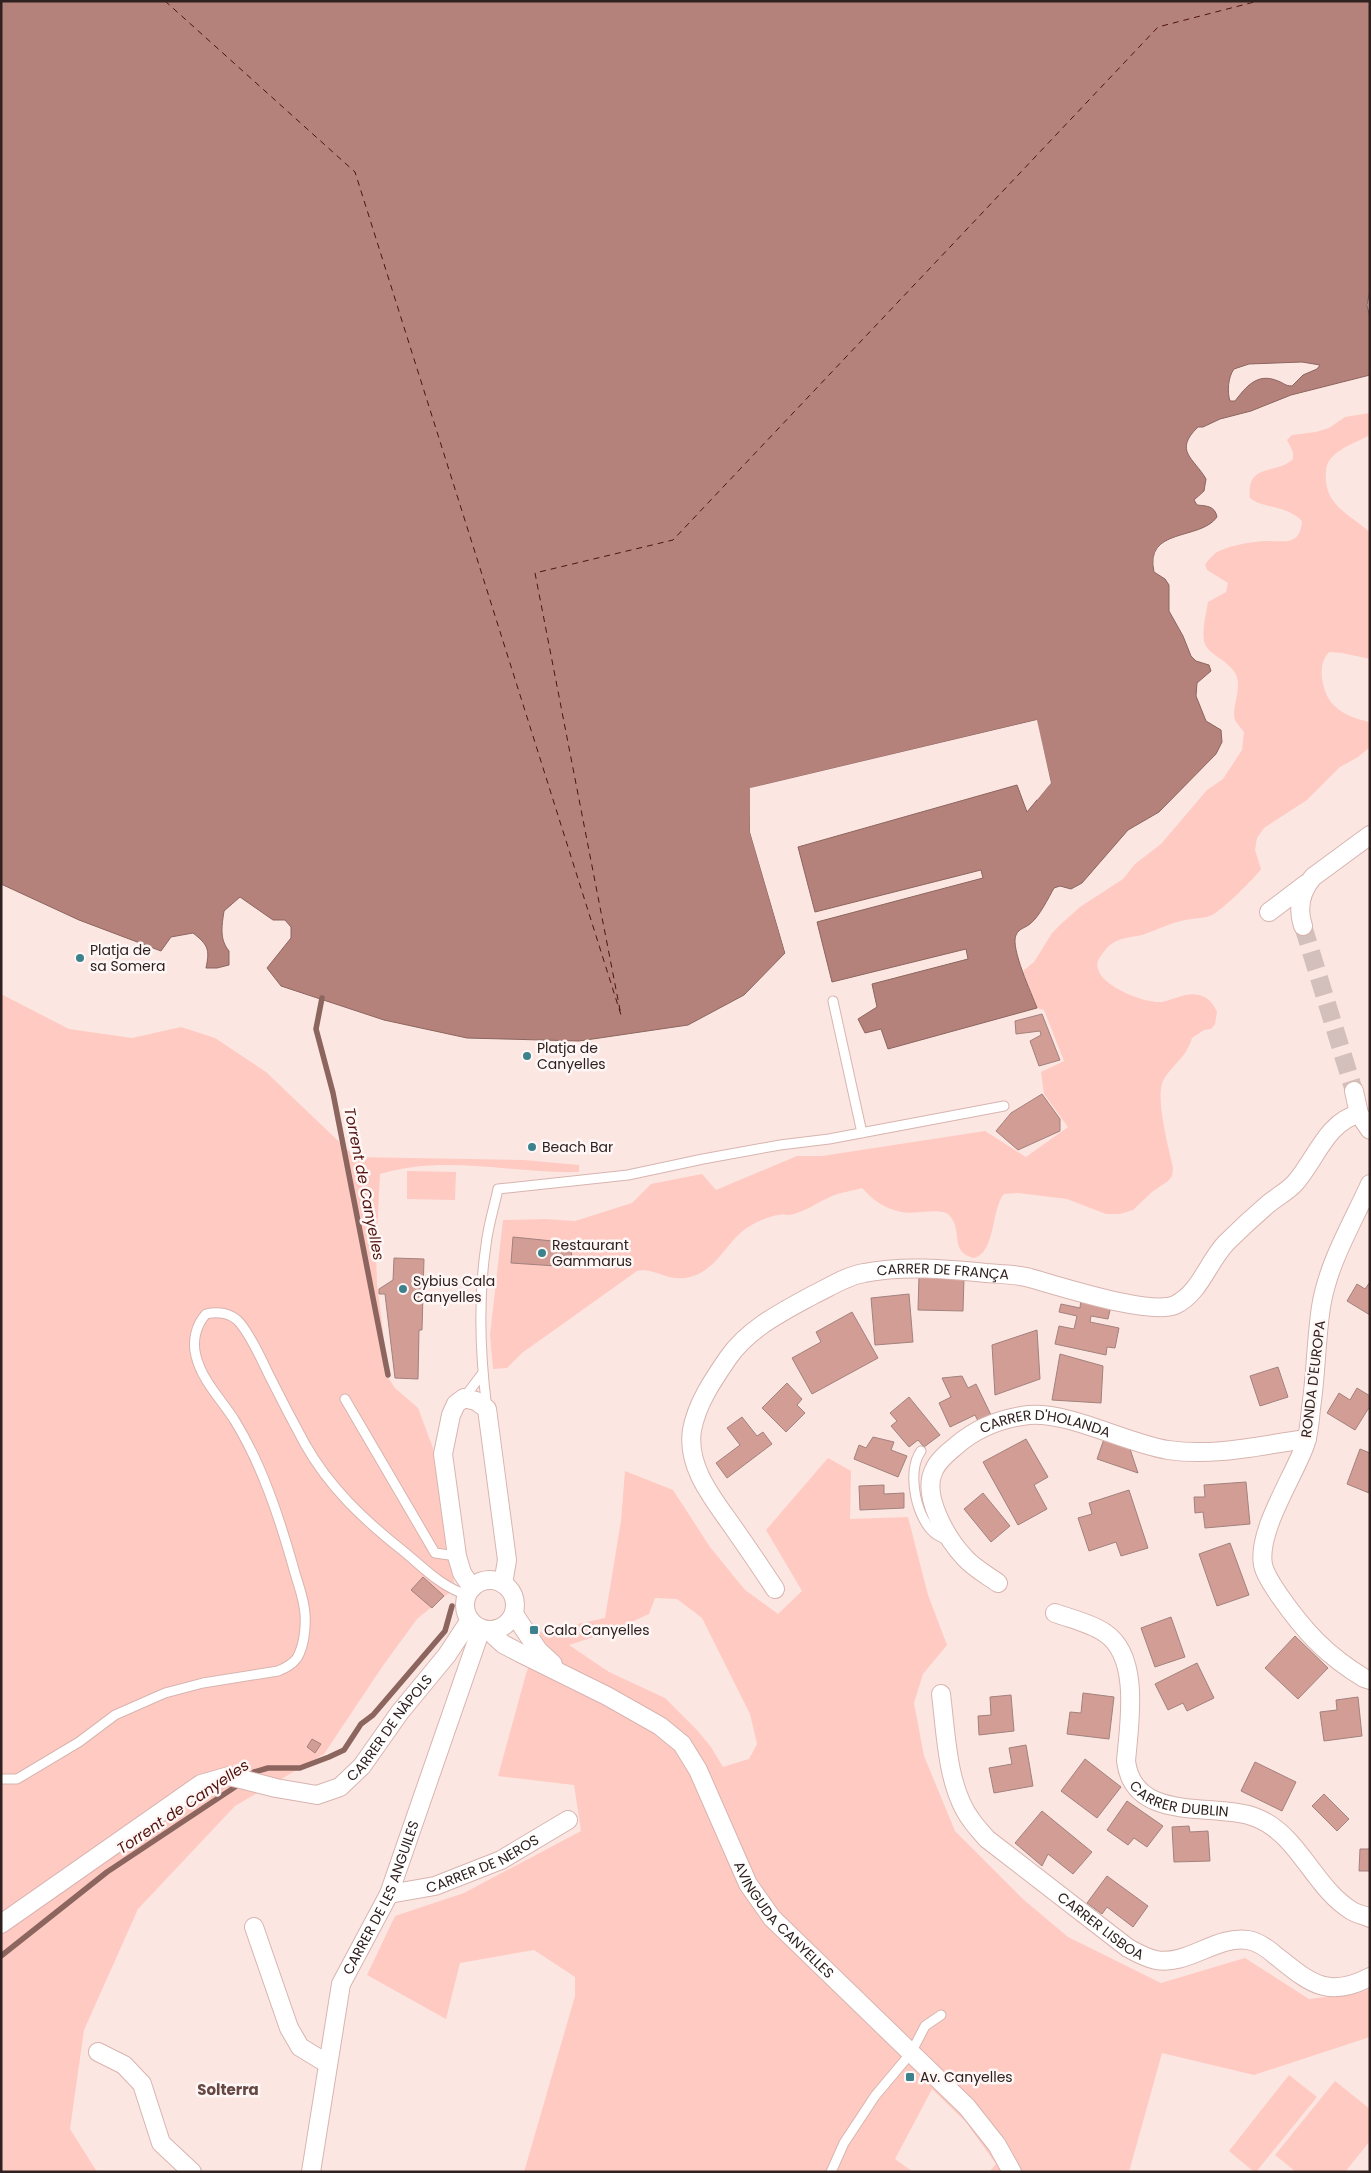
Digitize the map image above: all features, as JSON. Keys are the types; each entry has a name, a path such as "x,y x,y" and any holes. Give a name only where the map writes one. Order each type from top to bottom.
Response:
{"street":[{"path":"1269,912 1370,835"},
{"path":"1303,926 1300,917 1300,902 1306,884"},
{"path":"1354,1091 1359,1114 1370,1130"},
{"name":"CARRER DE FRANÇA","path":"776,1589 703,1483 694,1462 692,1445 692,1430 708,1387 734,1350 753,1332 775,1316 848,1278 865,1273 900,1269 943,1269 1023,1276 1086,1294 1148,1308 1164,1308 1176,1304 1196,1287 1225,1244 1268,1204 1294,1184 1334,1128 1352,1115 1359,1114"},
{"name":"RONDA D'EUROPA","path":"1370,1184 1328,1275 1321,1308 1307,1439 1262,1544 1264,1568 1294,1616 1320,1646 1346,1667 1370,1680"},
{"path":"470,1591 457,1556 443,1454 451,1415 456,1404 464,1398 476,1401 487,1409 507,1560 503,1584"},
{"name":"CARRER D'HOLANDA","path":"998,1583 965,1558 953,1542 931,1501 929,1487 932,1474 939,1462 963,1441 997,1422 1029,1416 1048,1416 1142,1444 1167,1450 1196,1452 1220,1452 1307,1439"},
{"path":"487,1580 503,1584 514,1596 514,1614 509,1623 500,1629 480,1626 465,1604 470,1591 487,1580"},
{"name":"CARRER DUBLIN","path":"1055,1612 1106,1633 1123,1653 1129,1680 1126,1761 1131,1777 1138,1788 1152,1800 1171,1807 1228,1810 1259,1819 1276,1830 1288,1842 1332,1895 1352,1911 1370,1918"},
{"name":"AVINGUDA CANYELLES","path":"514,1614 538,1650 565,1676"},
{"name":"AVINGUDA CANYELLES","path":"480,1626 503,1644 520,1654 660,1726 682,1744 698,1770 748,1884 772,1918 967,2107 997,2145 1012,2172"},
{"name":"CARRER DE LES ANGUILES","path":"311,2172 341,1984 389,1894 480,1626"},
{"name":"CARRER DE NÀPOLS","path":"1,1924 201,1784 229,1776 276,1788 317,1795 340,1787 362,1766 400,1712 447,1655 480,1626"},
{"name":"CARRER LISBOA","path":"941,1694 950,1767 961,1801 971,1820 987,1839 1128,1948 1141,1955 1163,1960 1179,1957 1232,1939 1250,1940 1264,1946 1316,1986 1338,1987 1370,1977"},
{"name":"CARRER DE NEROS","path":"389,1894 435,1886 501,1860 568,1820"},
{"path":"254,1927 289,2028 300,2047 328,2064"},
{"path":"98,2052 124,2065 142,2084 161,2143 192,2172"}],"lane":[{"path":"833,1001 862,1133"},
{"path":"487,1409 482,1374 481,1310 486,1245 498,1189 628,1175 722,1155 862,1133 1004,1106"},
{"path":"1,1780 17,1779 79,1742 115,1715 128,1709 165,1694 203,1683 278,1671 289,1667 296,1660 302,1646 305,1629 302,1597 282,1529 250,1449 235,1421 211,1387 195,1356 196,1330 206,1314 214,1312 227,1313 239,1322 254,1346 306,1446 330,1482 370,1525 450,1589 470,1591"},
{"path":"464,1398 482,1374"},
{"path":"345,1399 435,1553 457,1556"},
{"path":"921,1451 915,1459 914,1467 914,1481 919,1507 925,1521 937,1535 953,1542"},
{"path":"831,2172 844,2143 870,2103 911,2053 925,2026 941,2015"}],"shaded area":[{"path":"1,1 1370,1 1370,290 1367,305 1370,318 1370,375 1291,395 1251,411 1198,427 1187,442 1188,454 1206,479 1204,491 1194,500 1197,505 1207,506 1212,509 1217,517 1199,529 1165,541 1157,548 1153,558 1154,572 1165,579 1169,585 1169,611 1183,636 1191,656 1196,661 1209,665 1211,671 1197,683 1196,696 1206,721 1221,730 1222,742 1216,754 1159,812 1128,830 1082,883 1071,889 1060,886 1054,888 1044,907 1034,920 1017,933 1015,941 1016,950 1037,1008 888,1049 881,1029 865,1033 858,1019 877,1007 872,984 968,959 966,949 832,982 817,922 983,878 981,870 815,912 798,847 1017,785 1027,812 1051,783 1036,720 751,788 750,832 785,953 744,995 688,1025 579,1041 467,1038 384,1020 281,986 267,968 291,938 291,927 285,920 273,920 240,897 224,911 222,932 224,942 229,951 229,965 206,968 207,948 193,933 171,937 161,951 79,920 1,884","holes":["1302,362 1320,365 1317,369 1303,375 1292,386 1264,378 1253,382 1235,401 1230,401 1230,376 1234,369 1249,364"]},
{"path":"1370,413 1370,435 1346,447 1331,458 1327,466 1326,484 1333,501 1339,508 1370,532 1370,659 1329,652 1323,661 1322,678 1325,692 1336,707 1348,715 1370,723 1370,747 1358,757 1340,767 1307,800 1264,828 1257,838 1255,850 1261,869 1222,908 1209,916 1179,921 1142,935 1117,941 1110,945 1100,957 1097,966 1100,974 1108,982 1130,995 1154,1002 1162,1002 1194,994 1205,997 1217,1012 1215,1024 1211,1029 1204,1030 1192,1038 1183,1056 1168,1073 1161,1087 1161,1109 1173,1168 1172,1176 1168,1181 1152,1192 1133,1210 1120,1214 1106,1214 1067,1199 1018,1193 1004,1194 997,1209 986,1248 974,1258 961,1251 956,1227 949,1215 945,1213 934,1211 901,1212 880,1203 862,1188 839,1193 796,1214 775,1216 751,1225 738,1236 711,1266 696,1275 678,1278 650,1271 637,1271 522,1353 507,1368 493,1369 490,1335 503,1220 545,1219 575,1221 632,1203 651,1184 702,1174 716,1190 797,1156 822,1156 985,1131 1026,1157 1068,1127 1044,1094 1041,1072 1064,1061 1044,1010 1037,1008 1023,971 1034,962 1052,933 1061,924 1080,907 1123,879 1135,864 1161,844 1207,790 1223,779 1242,750 1244,732 1234,716 1238,689 1237,677 1230,666 1209,650 1204,641 1204,622 1208,602 1226,592 1228,583 1207,570 1205,564 1217,552 1230,547 1259,541 1289,541 1294,539 1301,530 1302,521 1289,512 1261,504 1250,498 1250,487 1253,479 1264,471 1279,467 1293,459 1293,452 1287,440 1292,435 1316,432 1329,428 1345,417"},
{"path":"1,994 69,1029 132,1038 181,1027 215,1038 266,1072 355,1157 524,1160 579,1165 579,1172 454,1165 405,1168 380,1174 376,1252 377,1284 389,1379 395,1388 418,1408 433,1448 455,1588 417,1619 382,1667 324,1754 235,1806 138,1909 84,2030 70,2129 97,2172 1,2172"},
{"path":"407,1171 456,1172 455,1200 407,1199"},
{"path":"828,1458 851,1471 850,1519 908,1517 928,1595 947,1645 923,1674 914,1703 924,1756 955,1831 1024,1900 1068,1937 1161,1983 1245,1958 1309,1999 1359,1993 1370,1989 1370,2037 1254,2075 1162,2053 1129,2172 989,2172 996,2164 966,2122 932,2089 895,2159 913,2172 524,2172 575,1996 575,1977 534,1950 460,1963 446,2019 367,1975 395,1916 464,1893 581,1831 574,1785 498,1776 526,1674 540,1632 605,1618 621,1521 625,1471 673,1490 710,1547 745,1590 778,1614 802,1591 766,1530","holes":["655,1598 677,1599 702,1618 750,1714 757,1744 749,1759 723,1767 711,1747 696,1729 665,1698 609,1672 569,1645 612,1631 649,1614"]},
{"path":"1289,2075 1317,2097 1256,2172 1254,2172 1229,2151"},
{"path":"1335,2081 1370,2109 1370,2141 1345,2172 1296,2172 1275,2155"}],"pier":[{"path":"1037,720 1051,783 1037,800 1036,797 1048,782 1035,723 753,789 753,831 788,952 786,955 750,832 750,788"}],"building":[{"path":"1042,1014 1060,1060 1039,1066 1030,1041 1041,1035 1040,1031 1016,1034 1015,1021"},
{"path":"1042,1094 1060,1119 1060,1131 1018,1150 996,1131 1011,1113"},
{"name":"Restaurant Gammarus","path":"513,1237 572,1243 571,1267 511,1263"},
{"path":"394,1258 424,1259 422,1330 419,1330 418,1379 395,1378 385,1294 379,1294 379,1289 393,1280"},
{"path":"919,1276 964,1277 963,1311 918,1310"},
{"path":"1370,1282 1370,1315 1347,1301 1357,1284 1365,1289"},
{"path":"909,1294 913,1342 875,1345 871,1298"},
{"path":"1081,1299 1111,1306 1108,1319 1091,1316 1090,1322 1119,1328 1115,1348 1107,1347 1106,1355 1055,1344 1059,1326 1074,1329 1077,1316 1059,1312 1061,1304 1080,1308"},
{"path":"852,1312 878,1358 812,1394 792,1358 821,1342 816,1332"},
{"path":"1037,1330 1040,1379 995,1395 992,1345"},
{"path":"1060,1354 1103,1366 1101,1403 1052,1400"},
{"path":"1278,1367 1288,1397 1260,1406 1250,1376"},
{"path":"962,1376 968,1388 976,1384 991,1415 978,1421 975,1415 950,1427 939,1403 951,1397 942,1378"},
{"path":"787,1383 802,1399 797,1405 805,1413 786,1432 762,1408"},
{"path":"1357,1388 1370,1396 1370,1406 1355,1430 1327,1413 1339,1393 1350,1400"},
{"path":"909,1397 940,1435 924,1447 918,1440 909,1447 891,1426 897,1421 890,1413"},
{"path":"742,1417 757,1436 763,1432 772,1444 727,1478 716,1463 740,1445 727,1428"},
{"path":"873,1437 894,1442 891,1450 907,1456 898,1477 854,1459 859,1445 866,1448"},
{"path":"1026,1439 1048,1477 1034,1485 1047,1509 1018,1525 983,1462"},
{"path":"1104,1439 1130,1449 1138,1473 1097,1459"},
{"path":"1360,1449 1370,1453 1369,1493 1347,1484"},
{"path":"1246,1482 1250,1524 1205,1528 1203,1512 1195,1513 1194,1497 1205,1497 1204,1485"},
{"path":"884,1485 884,1494 904,1493 904,1508 860,1510 859,1486"},
{"path":"1129,1490 1148,1548 1121,1556 1116,1542 1089,1551 1078,1518 1092,1514 1089,1503"},
{"path":"983,1493 1010,1526 991,1542 964,1509"},
{"path":"1230,1543 1249,1595 1217,1606 1199,1554"},
{"path":"423,1577 444,1596 432,1608 411,1590"},
{"path":"1171,1617 1185,1657 1155,1667 1141,1628"},
{"path":"1295,1636 1328,1668 1298,1699 1265,1668"},
{"path":"1197,1663 1214,1698 1187,1711 1183,1703 1168,1710 1155,1684"},
{"path":"1083,1693 1114,1697 1109,1739 1067,1734 1070,1712 1081,1713"},
{"path":"1011,1695 1014,1731 979,1735 978,1716 991,1715 990,1697"},
{"path":"1358,1697 1362,1736 1324,1741 1320,1712 1337,1710 1336,1700"},
{"path":"312,1739 321,1744 315,1753 307,1747"},
{"path":"1026,1745 1033,1786 994,1793 989,1768 1012,1764 1009,1748"},
{"path":"1085,1759 1121,1787 1097,1818 1061,1791"},
{"path":"1255,1762 1296,1782 1282,1811 1241,1791"},
{"path":"1324,1794 1349,1819 1337,1831 1312,1806"},
{"path":"1127,1801 1163,1826 1147,1847 1134,1838 1128,1845 1107,1830"},
{"path":"1042,1811 1092,1852 1073,1874 1048,1854 1042,1866 1015,1843"},
{"path":"1189,1826 1190,1832 1208,1831 1210,1861 1174,1862 1172,1827"},
{"path":"1360,1849 1370,1849 1370,1871 1359,1871"},
{"path":"1107,1876 1148,1906 1133,1927 1107,1907 1102,1914 1087,1903"}],"waterway":[{"name":"Torrent de Canyelles","path":"322,998 316,1029 333,1093 388,1375"},
{"name":"Torrent de Canyelles","path":"248,1777 254,1772 268,1768 300,1768 344,1750 361,1724 373,1715 445,1631 452,1606"},
{"name":"Torrent de Canyelles","path":"1,1956 107,1872 241,1783"}],"ferry route":[{"path":"165,1 355,172 621,1015 535,573 673,540 1158,27 1258,1"}],"tunnel":[{"path":"1303,926 1354,1091"}],"place":[{"name":"Platja de sa Somera","path":"80,958"},
{"name":"Platja de Canyelles","path":"527,1056"},
{"name":"Beach Bar","path":"532,1147"},
{"name":"Restaurant Gammarus","path":"542,1253"},
{"name":"Sybius Cala Canyelles","path":"403,1289"},
{"name":"Cala Canyelles","path":"534,1630"},
{"name":"Av. Canyelles","path":"910,2077"}],"district":[{"name":"Solterra","path":"228,2090"}]}
